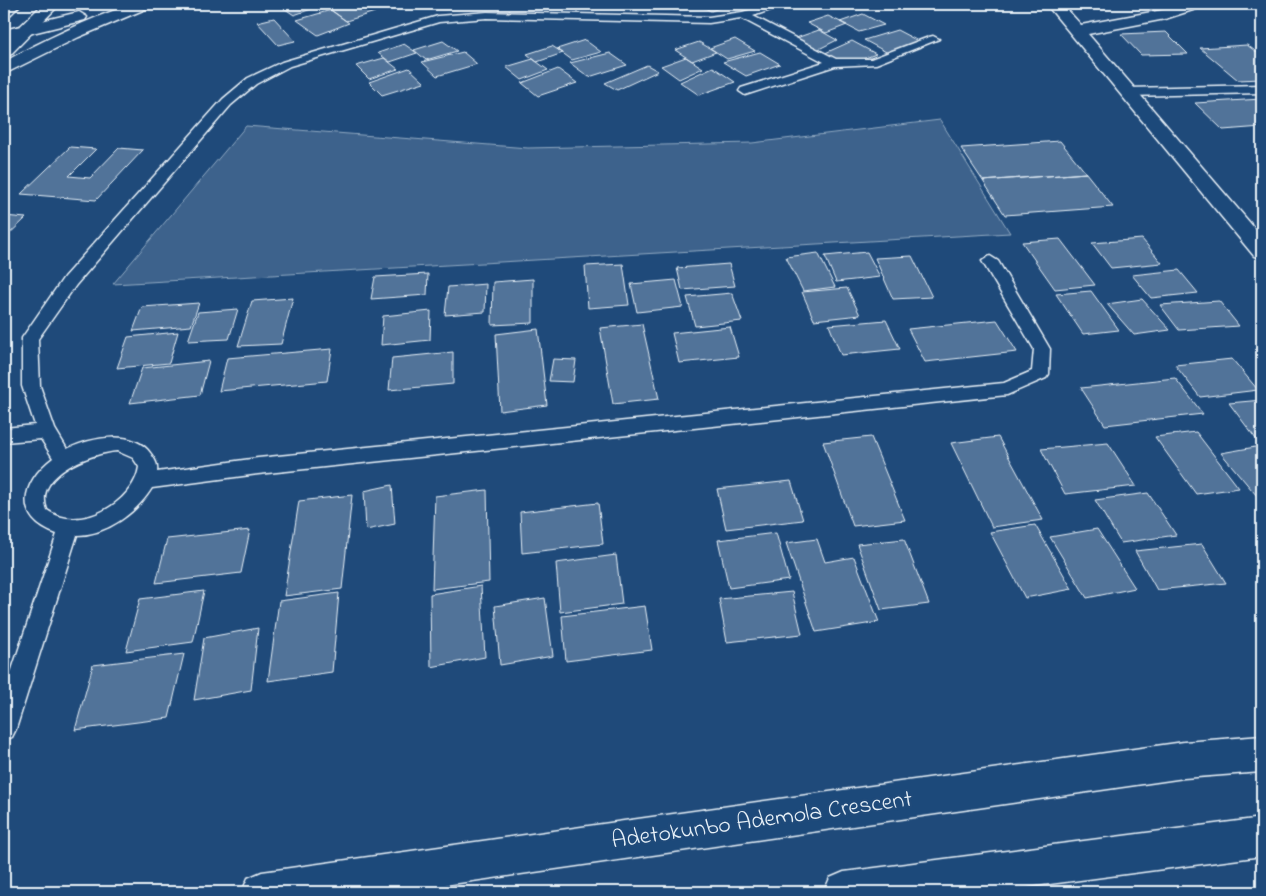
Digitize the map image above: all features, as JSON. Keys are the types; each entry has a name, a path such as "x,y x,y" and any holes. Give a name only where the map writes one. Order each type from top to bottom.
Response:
{"main road":[{"path":"4,12 13,4"},
{"path":"4,51 52,4"},
{"path":"4,35 129,4"},
{"path":"4,69 37,50 90,25 145,4"},
{"path":"1054,4 1262,251"},
{"path":"1076,31 1165,14 1197,4"},
{"name":"Adetokunbo Ademola Crescent","path":"262,892 1184,760 1262,754"},
{"path":"844,892 910,888 1262,838"}],"lane":[{"path":"64,460 46,431 31,386 30,338 70,280 227,102 252,81 286,64 438,19 487,15 709,20 743,15 784,4"},
{"path":"743,15 834,63"},
{"path":"745,91 834,63 872,62 933,39"},
{"path":"1128,92 1262,89"},
{"path":"147,481 258,466 1007,389 1040,374 1042,349 990,261"},
{"path":"4,435 46,431"},
{"path":"119,444 134,447 145,455 149,467 147,481 139,495 125,508 108,519 88,526 69,528 52,525 39,516 34,504 38,489 48,474 64,460 82,450 101,445 119,444"},
{"path":"4,729 69,528"}],"shaded area":[{"path":"940,120 1010,233 113,284 246,126 528,148 752,143"}],"building":[{"path":"278,4 322,4 323,5 294,15"},
{"path":"322,4 363,4 375,12 346,21"},
{"path":"696,4 730,4 711,11"},
{"path":"331,10 349,23 318,35 297,20"},
{"path":"863,14 884,25 859,32 840,22"},
{"path":"828,16 847,25 826,33 807,23"},
{"path":"274,18 295,41 278,45 257,22"},
{"path":"819,30 837,40 817,50 796,38"},
{"path":"897,30 918,41 888,53 864,40"},
{"path":"1166,32 1188,54 1141,55 1121,34"},
{"path":"735,39 755,51 727,59 710,48"},
{"path":"585,40 601,52 572,60 557,49"},
{"path":"443,41 457,51 426,60 414,50"},
{"path":"852,41 876,54 844,66 823,54"},
{"path":"699,42 716,52 692,61 675,50"},
{"path":"404,44 417,53 390,62 378,53"},
{"path":"1247,45 1262,56 1262,79 1238,80 1200,48"},
{"path":"552,46 563,53 537,62 527,54"},
{"path":"463,52 477,64 437,76 422,62"},
{"path":"760,52 780,64 746,76 723,62"},
{"path":"610,53 627,65 589,77 570,63"},
{"path":"686,57 703,68 679,79 661,66"},
{"path":"384,58 398,69 369,79 356,66"},
{"path":"533,59 548,70 522,80 506,67"},
{"path":"647,65 658,71 617,90 605,83"},
{"path":"713,67 735,82 699,95 680,82"},
{"path":"409,68 424,82 382,95 369,82"},
{"path":"558,69 577,83 538,96 522,83"},
{"path":"1262,99 1262,127 1223,130 1195,103"},
{"path":"1060,141 1086,173 983,181 961,148"},
{"path":"70,147 96,149 69,176 90,178 119,148 143,150 96,200 21,194"},
{"path":"1086,173 1113,207 1005,215 983,181"},
{"path":"4,216 26,218 4,239"},
{"path":"1060,239 1095,285 1055,289 1022,242"},
{"path":"1142,239 1162,263 1111,268 1092,243"},
{"path":"867,252 880,277 836,282 825,256"},
{"path":"818,253 835,287 803,291 786,257"},
{"path":"912,256 932,297 893,299 875,258"},
{"path":"623,264 629,305 588,308 585,266"},
{"path":"729,264 735,286 682,290 677,268"},
{"path":"1179,270 1198,293 1151,298 1132,275"},
{"path":"428,274 427,295 371,299 375,277"},
{"path":"533,279 533,323 492,325 493,282"},
{"path":"676,280 683,307 637,312 631,284"},
{"path":"486,284 485,312 445,315 448,287"},
{"path":"847,288 860,315 814,320 802,292"},
{"path":"1091,291 1119,330 1083,334 1056,294"},
{"path":"732,293 742,321 695,326 687,297"},
{"path":"293,298 281,344 238,346 252,301"},
{"path":"1142,299 1170,330 1134,335 1107,304"},
{"path":"1219,301 1239,326 1179,330 1160,305"},
{"path":"199,303 191,326 133,331 142,307"},
{"path":"238,309 229,339 188,341 198,312"},
{"path":"431,311 430,340 381,345 383,316"},
{"path":"886,320 900,349 841,355 829,325"},
{"path":"997,320 1017,352 925,362 908,329"},
{"path":"642,324 659,399 613,404 600,328"},
{"path":"730,327 739,357 679,363 672,333"},
{"path":"538,329 547,405 500,411 496,334"},
{"path":"178,332 169,363 117,368 128,337"},
{"path":"332,349 327,381 219,391 227,358"},
{"path":"453,352 453,384 389,390 392,358"},
{"path":"553,359 576,360 573,382 549,381"},
{"path":"1232,359 1258,390 1200,397 1175,365"},
{"path":"209,361 200,395 130,403 142,368"},
{"path":"1175,378 1203,414 1105,425 1081,388"},
{"path":"1262,400 1262,438 1256,439 1229,403"},
{"path":"1196,432 1239,488 1196,494 1155,437"},
{"path":"871,437 905,520 853,526 823,442"},
{"path":"998,437 1043,520 992,527 951,443"},
{"path":"1108,443 1136,486 1065,494 1041,449"},
{"path":"1261,446 1262,495 1257,496 1221,453"},
{"path":"791,481 803,520 726,529 717,489"},
{"path":"392,485 395,524 366,530 364,491"},
{"path":"487,490 489,582 432,589 435,496"},
{"path":"1148,493 1176,535 1121,543 1095,500"},
{"path":"352,495 342,589 284,596 299,501"},
{"path":"598,503 603,544 522,553 520,512"},
{"path":"1035,525 1072,589 1025,598 990,532"},
{"path":"1097,529 1135,588 1087,598 1050,537"},
{"path":"250,530 241,573 156,583 167,539"},
{"path":"776,533 789,580 729,588 718,540"},
{"path":"817,539 825,562 854,557 879,622 816,632 786,543"},
{"path":"904,539 929,604 881,610 857,544"},
{"path":"1202,544 1226,583 1157,590 1135,551"},
{"path":"616,555 622,604 560,612 556,563"},
{"path":"481,586 485,657 431,667 430,594"},
{"path":"204,591 193,642 126,651 140,599"},
{"path":"792,592 802,634 727,642 719,599"},
{"path":"339,593 332,672 268,681 279,601"},
{"path":"545,598 553,656 500,665 495,606"},
{"path":"645,606 652,650 566,661 562,616"},
{"path":"258,628 251,690 194,700 204,638"},
{"path":"184,654 169,718 75,730 93,665"}]}
